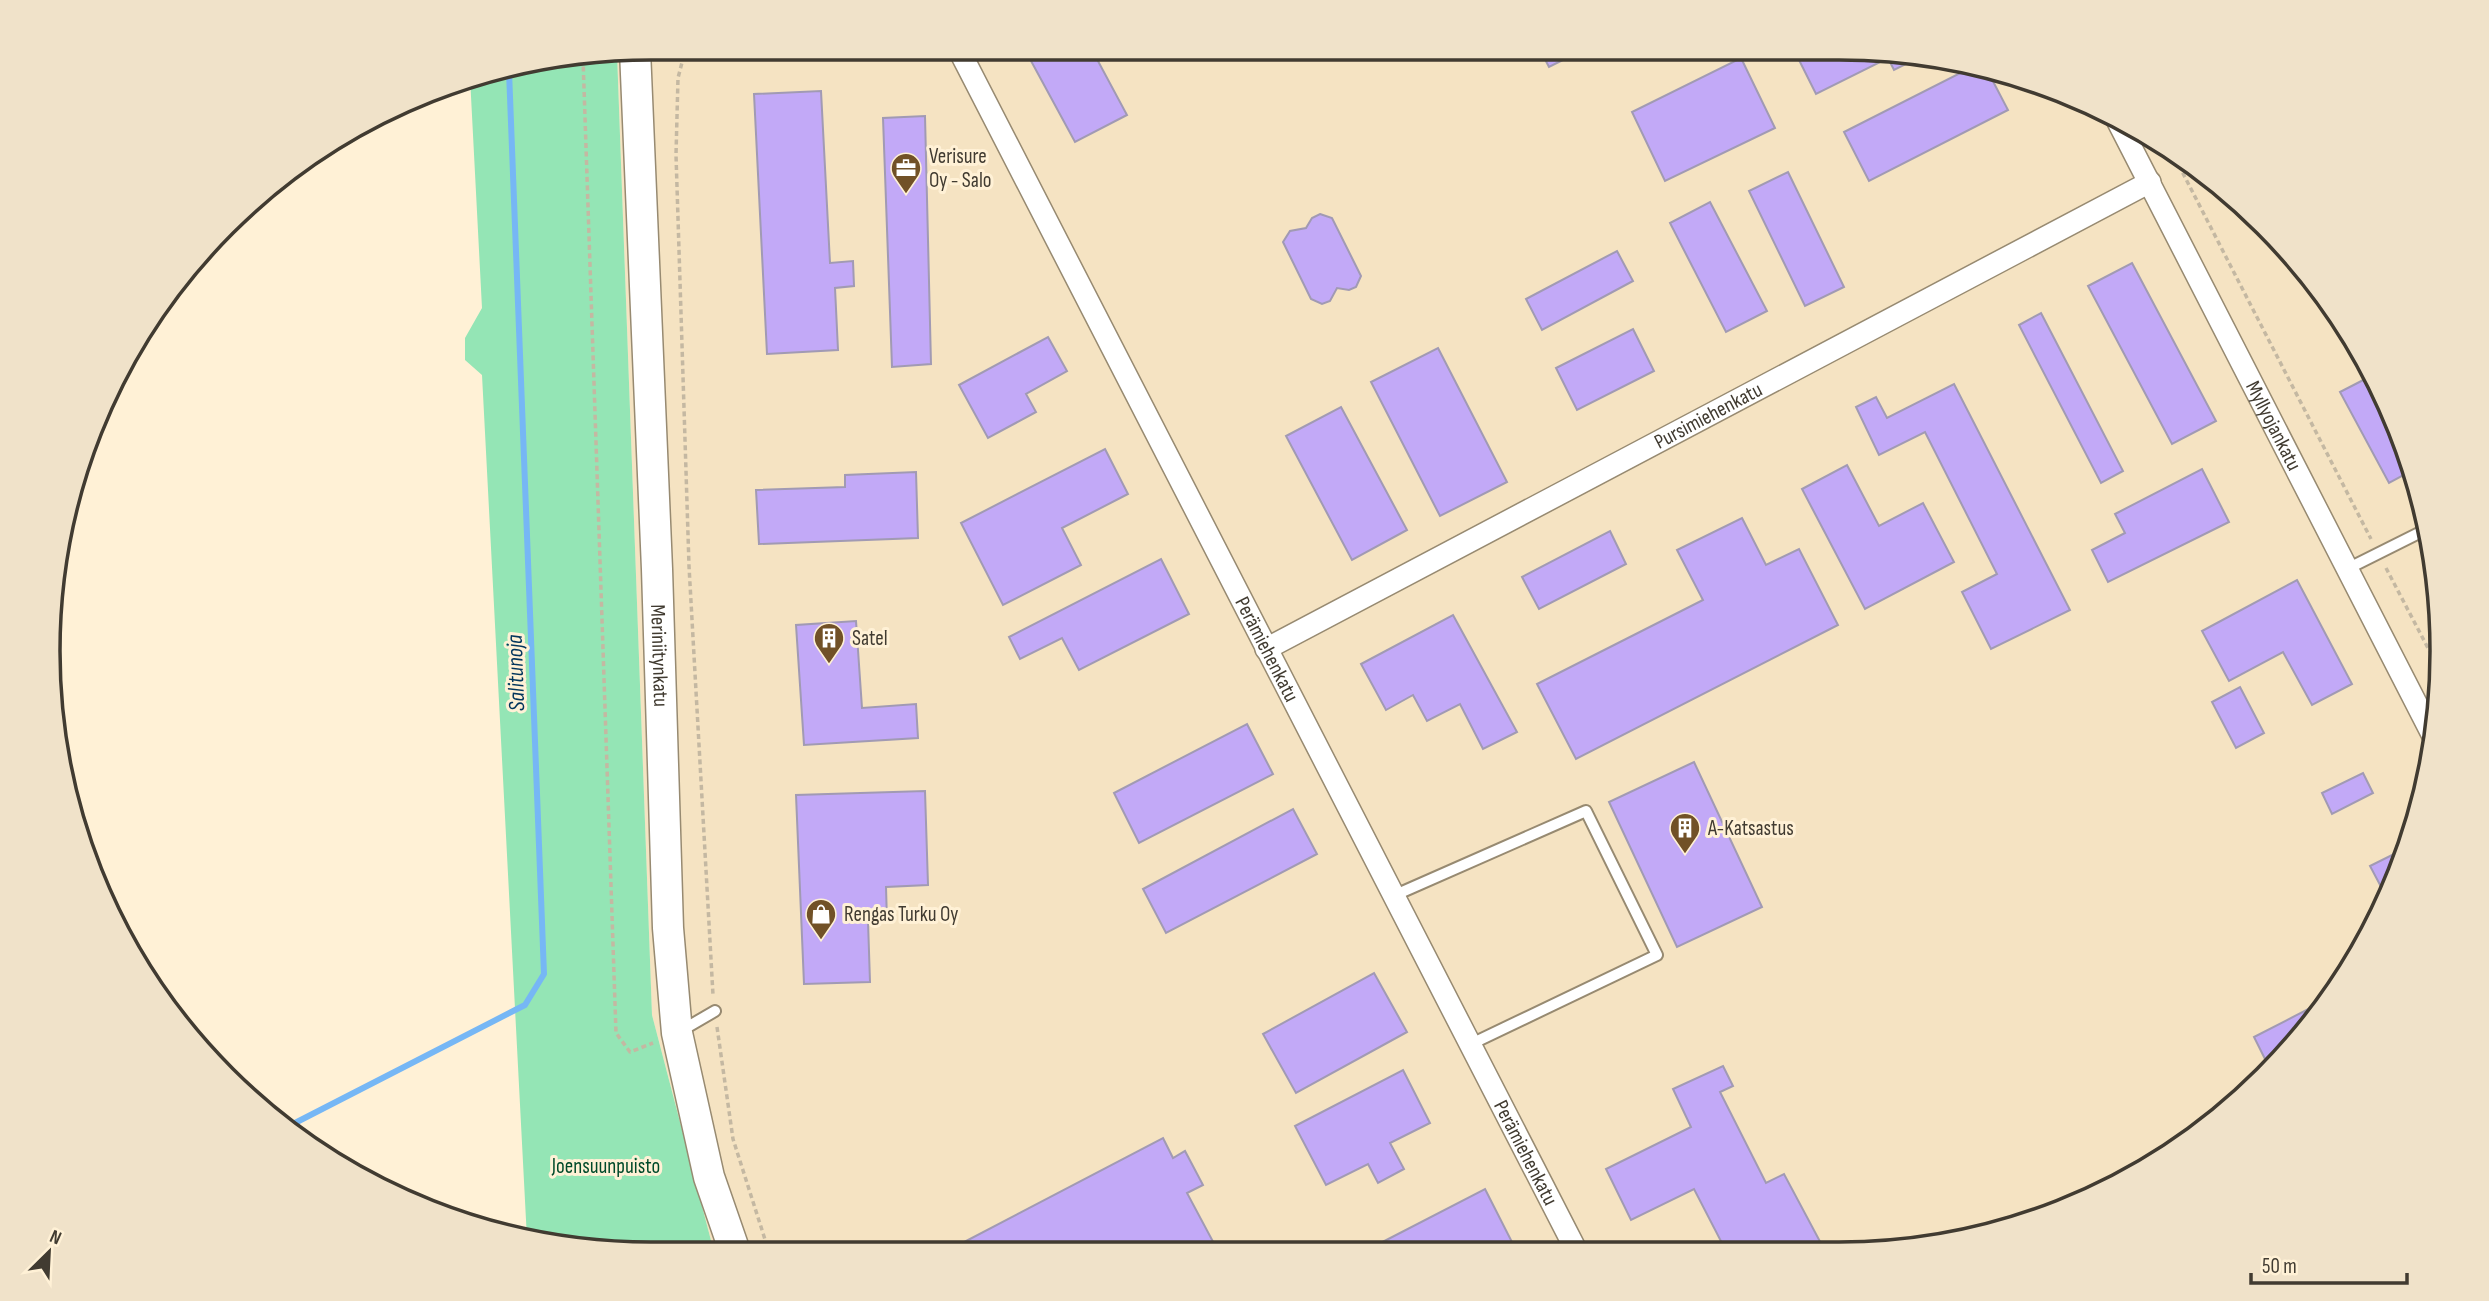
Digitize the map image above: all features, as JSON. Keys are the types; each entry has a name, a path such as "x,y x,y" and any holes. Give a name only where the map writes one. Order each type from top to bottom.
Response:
{"main road":[{"name":"Meriniitynkatu","path":"635,60 657,569 668,928 677,1034 709,1177 732,1242"}],"street":[{"name":"Perämiehenkatu","path":"964,60 1572,1242"},
{"name":"Myllyojankatu","path":"2124,134 2425,720"},
{"name":"Pursimiehenkatu","path":"1266,649 2150,182"}],"lane":[{"path":"2347,569 2418,533"},
{"path":"1392,896 1586,811 1657,955 1469,1045"},
{"path":"677,1034 715,1012"}],"path":[{"path":"683,60 678,78 676,155 688,552 715,1012 733,1139 766,1242"},
{"path":"583,64 616,1033 630,1052 677,1034"},
{"path":"2181,169 2430,651"}],"shaded area":[{"path":"1838,60 1877,61 1954,71 2028,91 2100,120 2167,159 2228,206 2283,261 2330,322 2369,389 2398,461 2418,535 2424,573 2430,650 2428,689 2418,766 2409,803 2385,877 2369,912 2330,979 2307,1010 2283,1040 2228,1095 2167,1142 2134,1162 2065,1197 2028,1210 1954,1230 1838,1242 711,1242 652,1015 617,61"}],"green space":[{"name":"Joensuunpuisto","path":"617,61 652,1015 711,1242 612,1240 526,1228 482,375 465,360 465,338 482,308 471,88 535,71"}],"building":[{"path":"1031,60 1097,60 1127,115 1075,142"},
{"path":"1545,60 1563,60 1549,67"},
{"path":"1737,60 1742,60 1775,128 1665,181 1632,112"},
{"path":"1799,60 1881,61 1816,94"},
{"path":"1890,62 1906,64 1894,70"},
{"path":"1961,73 1993,80 2008,110 1869,181 1844,132"},
{"path":"821,91 830,263 853,261 854,286 835,288 838,350 767,354 754,94"},
{"path":"925,116 931,364 892,367 883,118"},
{"path":"1788,172 1844,287 1805,306 1749,191"},
{"path":"1710,202 1767,311 1726,332 1670,223"},
{"path":"1320,214 1332,218 1361,276 1356,287 1349,290 1337,288 1330,301 1322,304 1311,299 1283,242 1290,231 1306,228 1312,218"},
{"path":"1617,251 1633,281 1542,330 1526,299"},
{"path":"2132,263 2216,421 2172,444 2088,286"},
{"path":"2041,313 2123,471 2101,483 2019,325"},
{"path":"1633,329 1654,371 1577,410 1556,368"},
{"path":"1048,337 1067,371 1026,394 1036,412 988,438 959,385"},
{"path":"1438,348 1507,482 1440,516 1371,382"},
{"path":"2364,380 2385,424 2402,476 2389,483 2340,392"},
{"path":"1954,384 2070,610 1991,649 1962,592 1997,574 1925,432 1879,455 1856,407 1876,397 1887,418"},
{"path":"1341,407 1407,530 1352,560 1286,436"},
{"path":"1105,449 1128,494 1062,528 1081,565 1003,605 961,523"},
{"path":"1847,465 1879,526 1923,503 1954,562 1865,609 1802,489"},
{"path":"2202,469 2229,522 2108,582 2092,550 2125,533 2115,514"},
{"path":"916,472 918,538 759,544 756,490 845,487 845,475"},
{"path":"1742,518 1766,565 1799,549 1838,625 1576,759 1537,684 1703,600 1677,550"},
{"path":"1610,531 1626,564 1539,609 1522,577"},
{"path":"1161,559 1189,614 1079,670 1062,638 1020,659 1009,637"},
{"path":"2297,580 2352,684 2312,705 2283,652 2229,681 2202,631"},
{"path":"1453,615 1517,732 1483,749 1460,704 1427,721 1413,695 1386,710 1361,664"},
{"name":"Satel","path":"856,621 862,708 916,704 918,738 804,745 796,625"},
{"path":"2240,687 2264,733 2236,748 2212,702"},
{"path":"1247,724 1273,774 1139,843 1114,793"},
{"name":"A-Katsastus","path":"1694,762 1762,907 1677,947 1609,802"},
{"path":"2363,773 2373,793 2332,814 2322,793"},
{"path":"925,791 928,885 886,887 887,921 868,921 870,982 804,984 796,795"},
{"path":"1293,809 1317,854 1166,933 1143,889"},
{"path":"2393,855 2381,886 2370,866"},
{"path":"1374,973 1407,1032 1296,1093 1263,1034"},
{"path":"2307,1010 2265,1059 2254,1037"},
{"path":"1723,1066 1733,1086 1720,1092 1766,1183 1784,1174 1820,1242 1721,1242 1694,1189 1631,1220 1606,1169 1691,1127 1673,1089"},
{"path":"1403,1070 1430,1123 1390,1143 1404,1169 1378,1183 1368,1164 1326,1185 1295,1126"},
{"path":"1163,1138 1173,1158 1185,1151 1203,1185 1187,1193 1213,1242 964,1242"},
{"path":"1485,1189 1512,1242 1382,1242"}],"waterway":[{"name":"Salitunoja","path":"296,1123 525,1005 544,974 509,77"}],"place":[{"name":"Verisure Oy - Salo","path":"906,195"},
{"name":"Satel","path":"829,665"},
{"name":"A-Katsastus","path":"1685,855"},
{"name":"Rengas Turku Oy","path":"821,941"}]}
